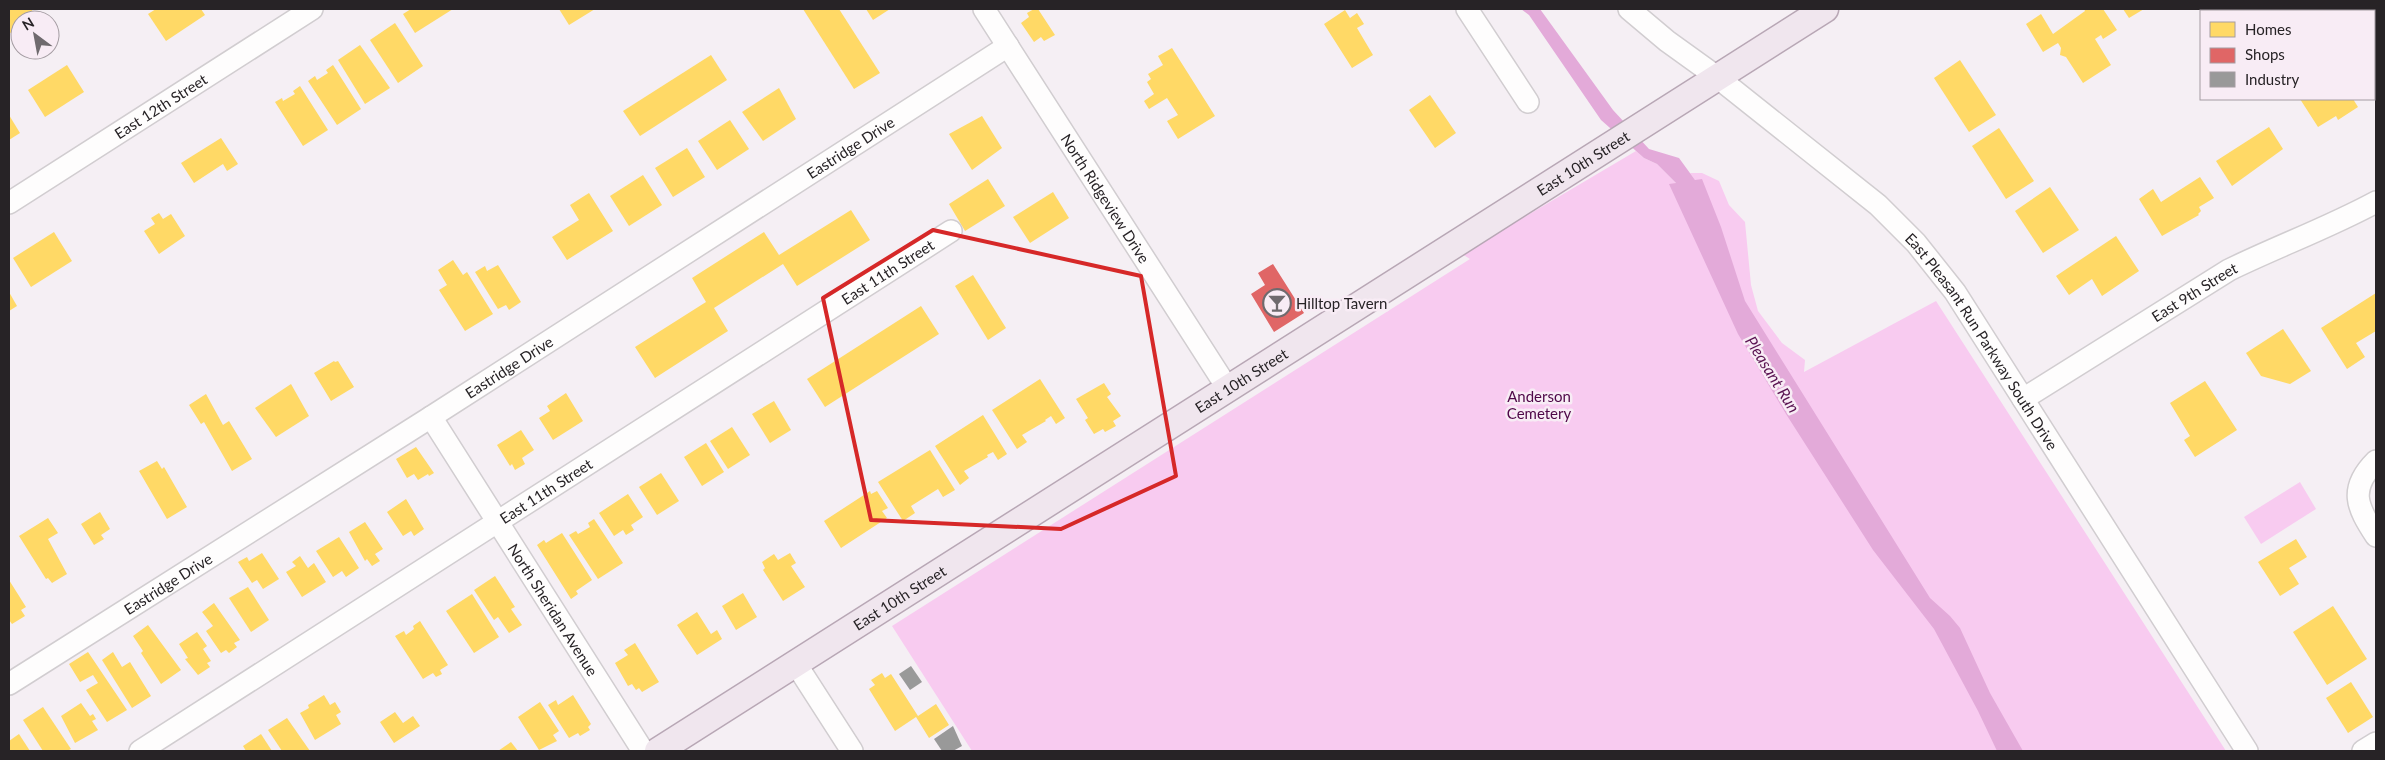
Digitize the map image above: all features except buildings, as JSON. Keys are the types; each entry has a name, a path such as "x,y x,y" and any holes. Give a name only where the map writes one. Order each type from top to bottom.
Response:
{"main road":[{"name":"East 10th Street","path":"658,751 1825,9"}],"street":[{"name":"East 12th Street","path":"9,204 312,9"},
{"name":"North Ridgeview Drive","path":"984,9 1228,389"},
{"path":"1467,9 1528,102"},
{"name":"East Pleasant Run Parkway South Drive","path":"1629,9 1667,41 1717,77 1878,205 1904,230 1955,292 2247,751"},
{"name":"Eastridge Drive","path":"9,684 1008,46"},
{"name":"East 9th Street","path":"2023,399 2229,270 2261,254 2333,224 2376,202"},
{"name":"East 11th Street","path":"140,751 951,230"},
{"name":"North Sheridan Avenue","path":"431,416 643,751"},
{"path":"2376,461 2362,478 2358,499 2361,513 2376,536"},
{"path":"796,664 852,751"},
{"path":"2363,751 2376,743"}],"highlighted area":[{"path":"933,230 1141,276 1176,476 1061,529 871,520 823,298"}],"green space":[{"name":"Anderson Cemetery","path":"1636,151 1644,158 1657,164 1680,187 1766,355 1697,183 1690,173 1702,173 1719,181 1729,205 1745,222 1751,285 1758,311 1782,343 1805,360 1804,372 1936,301 2226,751 972,751 892,626 1470,259 1462,254"},
{"path":"2300,482 2316,509 2261,544 2244,517"}],"water":[{"name":"Pleasant Run","path":"1521,9 1540,9 1613,110 1649,149 1679,158 1695,180 1702,179 1721,227 1745,301 1930,598 1960,628 1990,693 2023,751 1997,751 1934,629 1873,550 1786,414 1738,334 1669,184 1676,183 1657,164 1644,158 1601,120 1529,15"}],"place":[{"name":"Hilltop Tavern","path":"1277,303"}]}
